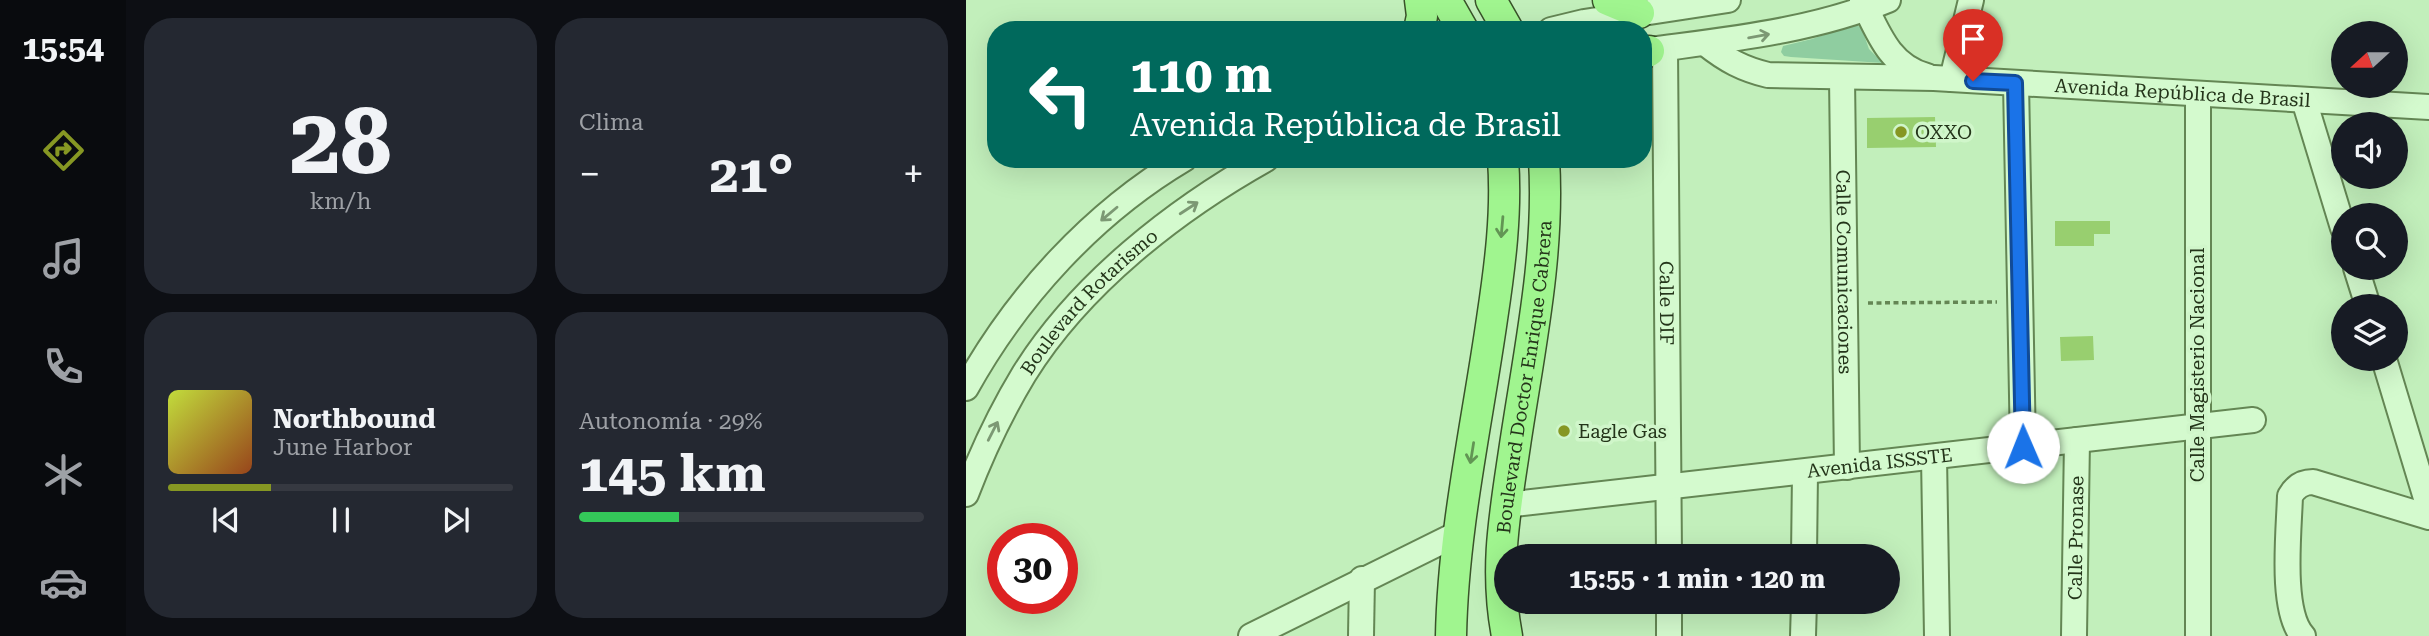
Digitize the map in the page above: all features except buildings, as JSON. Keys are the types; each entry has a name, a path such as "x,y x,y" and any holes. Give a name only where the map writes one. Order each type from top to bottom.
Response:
{"main road":[{"path":"1420,0 1421,21"},
{"path":"1446,0 1458,21"},
{"path":"1491,0 1503,21"},
{"path":"1608,0 1639,13"},
{"name":"Boulevard Doctor Enrique Cabrera","path":"1507,636 1499,567 1543,256 1547,168"},
{"name":"Boulevard Doctor Enrique Cabrera","path":"1451,636 1459,533 1497,281 1504,172"}],"street":[{"path":"1598,21 1728,0"},
{"path":"1943,79 1971,0"},
{"path":"1652,51 1759,36 1872,3"},
{"name":"Avenida República de Brasil","path":"1872,3 1884,42 1900,65 1912,72 1943,79"},
{"name":"Avenida República de Brasil","path":"1706,44 1726,60 1746,70 1768,75 1943,79 2429,107"},
{"name":"Calle Comunicaciones","path":"1842,78 1847,467"},
{"path":"2015,83 2023,447"},
{"name":"Calle Magisterio Nacional","path":"2198,94 2198,636"},
{"name":"Calle DIF","path":"1652,99 1669,544"},
{"path":"2304,100 2335,203"},
{"path":"966,388 1003,327 1038,282 1095,226 1171,168"},
{"name":"Boulevard Rotarismo","path":"966,494 982,453 1025,372 1049,338 1120,261 1164,224 1249,168"},
{"path":"2388,371 2429,508"},
{"name":"Avenida ISSSTE","path":"1506,505 2253,420"},
{"name":"Calle Pronase","path":"2074,636 2077,440"},
{"path":"1934,457 1937,636"},
{"path":"1804,544 1805,472"},
{"path":"2301,634 2292,618 2289,598 2290,496 2298,485 2313,482 2429,517"},
{"path":"1251,636 1459,533"},
{"path":"1361,636 1362,579"},
{"path":"1669,614 1669,636"},
{"path":"1803,636 1804,614"}],"path":[{"path":"1845,303 2020,302"}],"green space":[{"path":"1856,24 1862,29 1869,49 1883,63 1791,57 1784,56 1781,52 1783,46"}],"place":[{"name":"OXXO","path":"1901,132"},
{"name":"Eagle Gas","path":"1564,431"}],"route":[{"path":"1973,81 2015,83 2023,447"}]}
